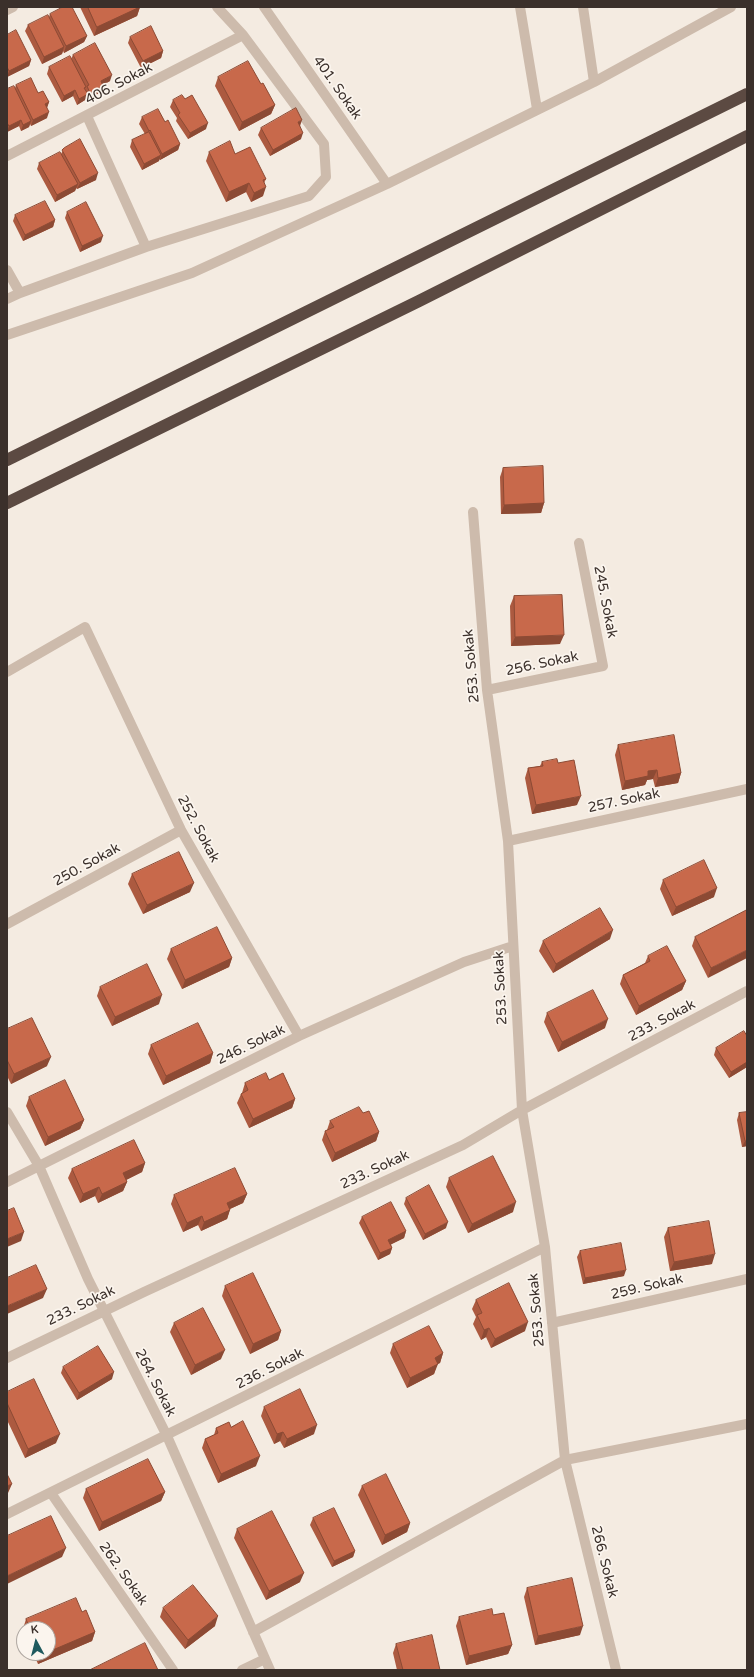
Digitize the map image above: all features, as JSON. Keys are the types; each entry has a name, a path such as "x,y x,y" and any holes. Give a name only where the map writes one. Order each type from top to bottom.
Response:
{"highway":[{"path":"7,460 747,94"},
{"path":"7,504 426,297 747,136"}],"street":[{"path":"7,10 13,7"},
{"path":"7,300 20,293 146,247 309,196 326,177 324,144 243,35 217,7"},
{"name":"401. Sokak","path":"264,7 387,184"},
{"path":"520,7 537,109"},
{"path":"583,7 594,82"},
{"path":"7,335 192,273 387,184 594,82 731,7"},
{"name":"406. Sokak","path":"7,156 243,35"},
{"path":"87,116 146,247"},
{"path":"7,270 20,293"},
{"name":"253. Sokak","path":"473,512 487,690 508,841 512,946 522,1110 545,1247 565,1460"},
{"name":"245. Sokak","path":"579,543 602,666"},
{"name":"252. Sokak","path":"7,672 85,627 181,830 299,1036"},
{"name":"256. Sokak","path":"487,690 602,666"},
{"name":"257. Sokak","path":"508,841 747,789"},
{"name":"250. Sokak","path":"7,924 181,830"},
{"name":"246. Sokak","path":"7,1182 299,1036 464,962 512,946"},
{"name":"233. Sokak","path":"7,1358 104,1311 463,1145 522,1110 747,992"},
{"name":"264. Sokak","path":"7,1112 39,1166 88,1279 167,1436 270,1670"},
{"name":"236. Sokak","path":"7,1514 167,1436 545,1247"},
{"name":"259. Sokak","path":"552,1323 747,1279"},
{"path":"253,1632 565,1460 747,1424"},
{"name":"266. Sokak","path":"565,1460 616,1670"},
{"name":"262. Sokak","path":"51,1493 173,1670"},
{"path":"242,1670 265,1658"}],"building":[{"path":"63,7 72,7 87,36 66,46 50,14"},
{"path":"88,7 140,7 97,27"},
{"path":"48,15 64,47 44,57 28,25"},
{"path":"151,26 163,51 143,61 130,37"},
{"path":"16,30 31,60 9,71 7,67 7,35"},
{"path":"95,43 112,75 101,81 103,86 90,93 87,86 89,85 73,55"},
{"path":"70,56 88,94 79,99 75,90 64,96 49,67"},
{"path":"248,61 261,84 263,83 275,105 242,122 218,77"},
{"path":"31,78 38,93 43,91 49,102 45,104 49,112 33,120 16,85"},
{"path":"14,86 31,121 23,125 21,120 9,126 7,123 7,89"},
{"path":"182,95 185,99 192,95 208,123 190,133 178,115 180,113 173,100"},
{"path":"296,108 302,120 298,122 303,133 273,150 261,128"},
{"path":"158,109 165,122 168,120 180,144 162,154 142,117"},
{"path":"149,132 161,155 144,164 132,140"},
{"path":"80,139 98,173 80,183 62,150"},
{"path":"230,141 235,154 250,147 266,179 263,180 266,187 254,193 249,183 229,192 209,152"},
{"path":"60,152 78,184 57,195 39,163"},
{"path":"45,201 55,220 25,235 15,215"},
{"path":"86,202 103,236 82,246 67,212"},
{"path":"543,466 544,503 504,505 503,468"},
{"path":"562,595 564,635 515,637 514,596"},
{"path":"674,735 681,773 658,778 657,770 648,771 648,776 625,781 618,745"},
{"path":"557,759 558,763 574,760 581,796 536,805 528,768 543,766 542,762"},
{"path":"179,852 194,883 147,905 132,874"},
{"path":"704,860 717,888 676,907 663,880"},
{"path":"600,908 613,930 556,964 543,941"},
{"path":"747,910 747,950 711,968 695,937"},
{"path":"217,927 232,958 185,980 171,949"},
{"path":"667,946 686,981 639,1006 623,975 650,961 648,956"},
{"path":"147,964 162,995 115,1017 100,987"},
{"path":"593,990 608,1019 562,1042 547,1013"},
{"path":"32,1018 51,1057 14,1074 7,1060 7,1029"},
{"path":"198,1023 213,1053 166,1076 151,1045"},
{"path":"744,1031 747,1036 747,1062 731,1072 716,1048"},
{"path":"266,1073 269,1080 283,1073 295,1099 253,1119 241,1094 248,1090 245,1083"},
{"path":"65,1080 84,1120 48,1137 29,1097"},
{"path":"359,1107 363,1113 369,1111 379,1132 335,1153 325,1131 334,1127 330,1121"},
{"path":"747,1112 747,1141 745,1141 739,1113"},
{"path":"134,1140 145,1163 123,1173 127,1182 102,1194 99,1187 83,1194 72,1169"},
{"path":"493,1156 516,1202 472,1224 449,1178"},
{"path":"235,1168 247,1194 227,1203 230,1210 204,1222 202,1216 187,1223 174,1195"},
{"path":"429,1185 448,1222 425,1234 406,1198"},
{"path":"391,1202 406,1231 388,1240 392,1248 380,1253 362,1217"},
{"path":"14,1208 24,1232 7,1239 7,1211"},
{"path":"709,1221 715,1254 674,1262 668,1228"},
{"path":"621,1243 626,1270 585,1278 580,1251"},
{"path":"36,1265 47,1289 7,1306 7,1278"},
{"path":"253,1273 281,1331 253,1344 225,1286"},
{"path":"509,1283 528,1322 495,1339 489,1328 484,1330 477,1315 482,1313 476,1300"},
{"path":"203,1308 225,1350 195,1365 174,1323"},
{"path":"429,1326 443,1353 435,1358 438,1364 410,1378 393,1344"},
{"path":"98,1346 114,1372 79,1393 63,1367"},
{"path":"34,1379 60,1434 28,1449 7,1403 7,1392"},
{"path":"300,1389 317,1425 287,1439 283,1432 277,1434 264,1407"},
{"path":"243,1421 260,1456 221,1474 205,1439 218,1433 216,1428 229,1422 231,1427"},
{"path":"148,1459 165,1492 102,1522 86,1489"},
{"path":"7,1474 12,1484 7,1486"},
{"path":"386,1474 410,1523 385,1535 362,1486"},
{"path":"334,1508 355,1551 334,1561 313,1518"},
{"path":"272,1511 304,1573 269,1591 237,1529"},
{"path":"51,1516 66,1548 7,1576 7,1536"},
{"path":"572,1578 583,1626 538,1636 527,1588"},
{"path":"193,1585 218,1616 188,1640 163,1608"},
{"path":"76,1598 82,1612 86,1610 95,1632 56,1649 56,1621 27,1621 26,1619"},
{"path":"492,1609 493,1615 504,1613 512,1645 469,1656 459,1617"},
{"path":"432,1635 440,1670 403,1670 396,1644"},
{"path":"145,1643 158,1670 90,1670"}]}
